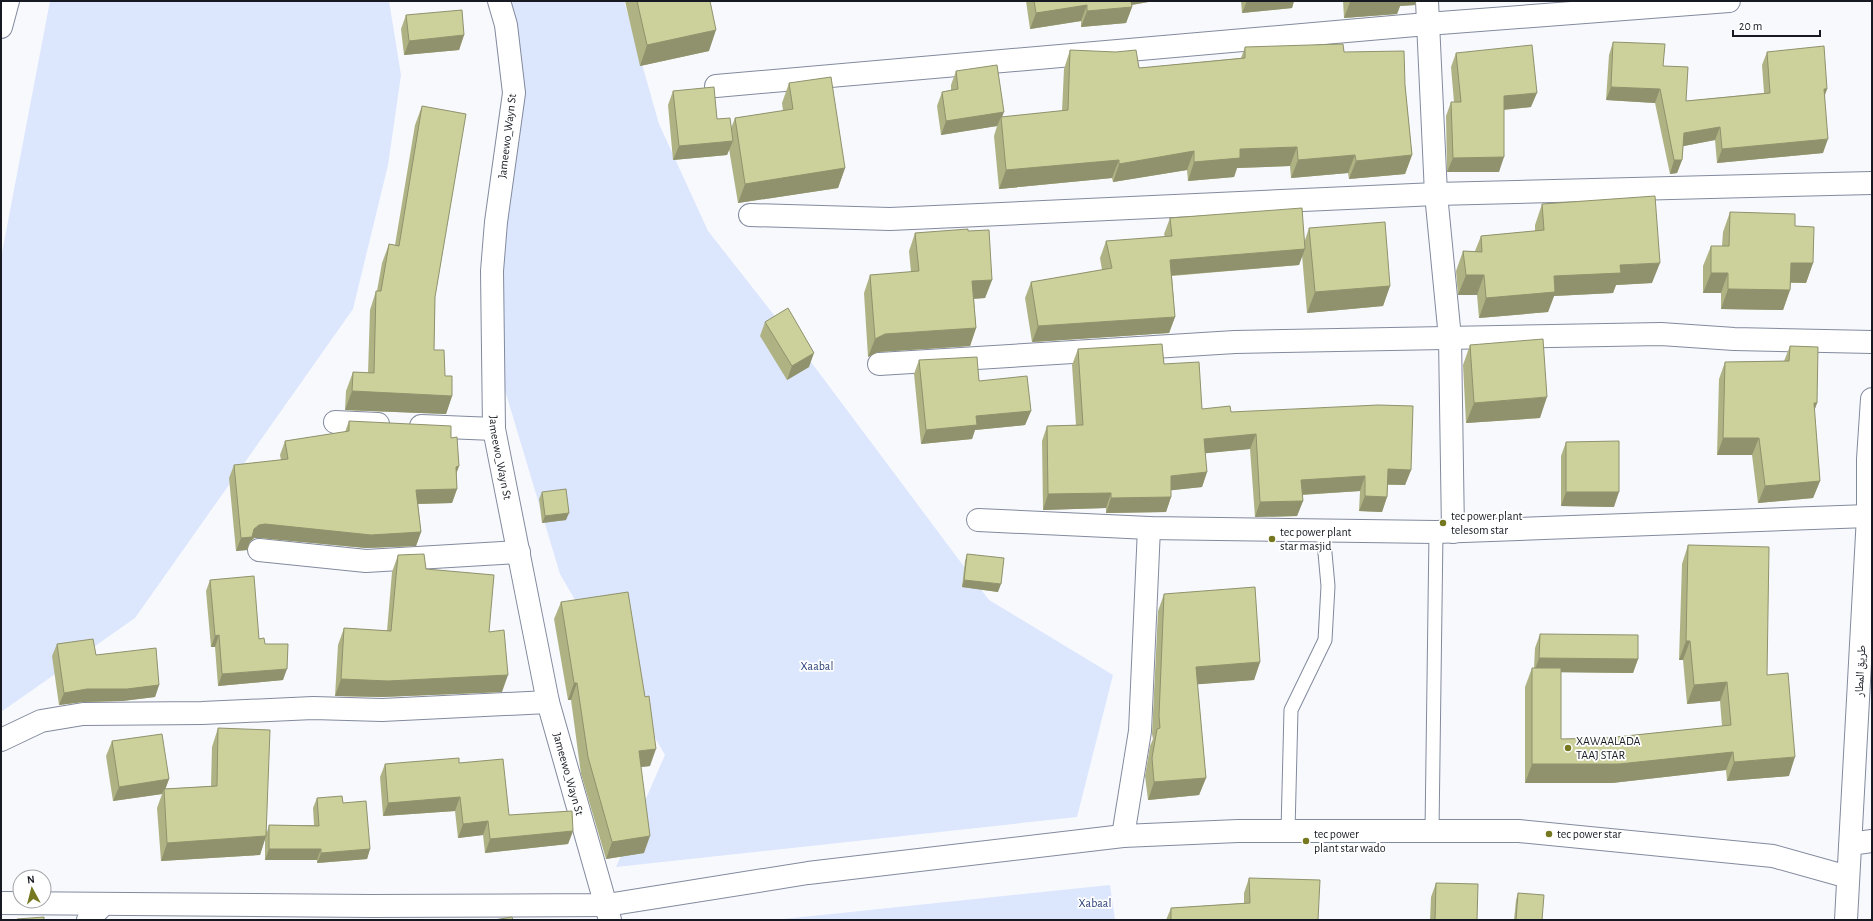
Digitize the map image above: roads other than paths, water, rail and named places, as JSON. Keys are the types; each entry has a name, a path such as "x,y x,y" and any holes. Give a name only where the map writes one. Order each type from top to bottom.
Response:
{"street":[{"path":"1,27 8,1"},
{"name":"Jameewo_Wayn St","path":"499,1 506,25 514,93 496,222 492,271 494,429 503,484 519,552 548,702 608,913"},
{"path":"1427,1 1436,194 1450,338 1445,532"},
{"path":"716,86 1427,24 1729,1"},
{"path":"750,215 890,219 1436,194 1872,183"},
{"path":"879,364 1235,342 1661,334 1734,339 1872,342"},
{"name":"طريق المطار","path":"1846,920 1868,516 1872,399"},
{"path":"335,422 494,429"},
{"path":"978,520 1149,528 1445,532 1868,516"},
{"path":"1123,836 1140,731 1149,528"},
{"path":"259,550 366,561 519,552"},
{"path":"1,740 41,721 83,714 202,713 312,708 382,710 548,702"},
{"path":"1,903 95,912 608,913 808,873 1123,836 1238,831 1519,831 1765,855 1848,877"},
{"path":"1850,844 1872,841"}],"lane":[{"path":"1288,831 1291,710 1325,640 1328,586 1323,531"},
{"path":"1432,831 1445,532"}],"place":[{"name":"tec power plant telesom star","path":"1443,523"},
{"name":"tec power plant star masjid","path":"1272,539"},
{"name":"XAWAALADA TAAJ STAR","path":"1568,748"},
{"name":"tec power star","path":"1549,834"},
{"name":"tec power plant star wado","path":"1306,841"}],"park label":[{"name":"Xaabal","path":"817,666"},
{"name":"Xabaal","path":"1095,903"}]}
